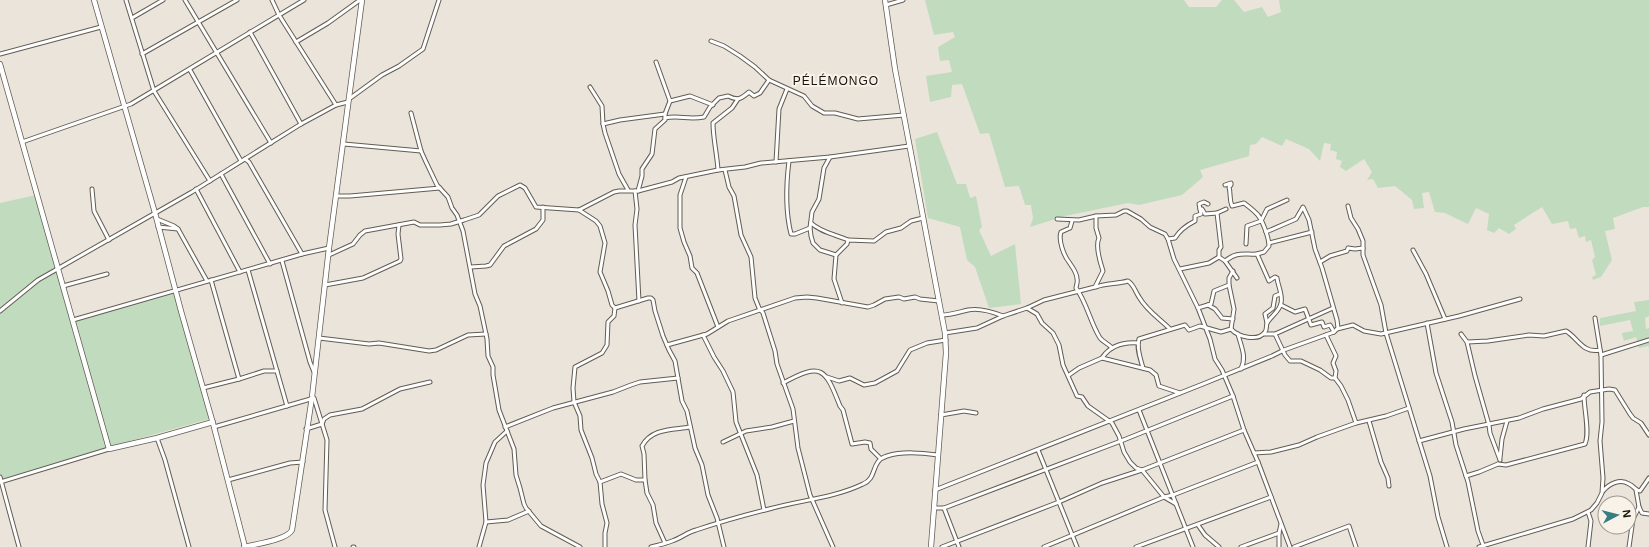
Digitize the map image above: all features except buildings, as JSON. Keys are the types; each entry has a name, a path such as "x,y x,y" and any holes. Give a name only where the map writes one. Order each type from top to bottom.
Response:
{"street":[{"path":"94,0 213,424 244,547 280,538 290,534 292,530 306,429 312,398 328,255 344,144 361,0"},
{"path":"126,0 154,91 210,181"},
{"path":"132,18 163,0"},
{"path":"185,0 270,143"},
{"path":"142,54 236,0"},
{"path":"272,0 279,15 336,106"},
{"path":"22,142 124,107 190,70 304,0"},
{"path":"296,42 328,23 361,0"},
{"path":"0,311 38,280 210,181 301,124 348,101 382,75 423,50 440,0"},
{"path":"903,0 886,2 895,70 946,340 931,547"},
{"path":"0,54 101,27"},
{"path":"250,32 301,124"},
{"path":"711,41 718,43 736,53 756,67 769,80 804,96 812,106 827,114 835,113 858,119 904,114"},
{"path":"639,301 635,224 637,191 642,176 642,169 652,154 655,129 665,120 670,101 656,62"},
{"path":"0,64 109,449"},
{"path":"190,70 241,161"},
{"path":"718,170 717,150 713,135 713,123 732,108 738,99 749,92 754,96 760,93 769,80"},
{"path":"590,87 602,106 603,124 619,174 628,190"},
{"path":"776,162 779,110 786,89"},
{"path":"670,101 690,96 713,105"},
{"path":"603,124 620,120 665,116 691,119 704,117 710,107 719,98 728,96 738,99"},
{"path":"410,113 421,151 440,188 448,196 459,221 471,267 475,294 480,306 486,334 488,356 493,367 499,410 515,454 516,475 524,504 541,526 580,547"},
{"path":"344,144 421,151"},
{"path":"579,210 614,192 628,190 637,191 679,178 718,170 909,146"},
{"path":"830,157 824,168 819,199 812,212 810,236 813,243 820,250 836,255"},
{"path":"245,159 249,162 302,254"},
{"path":"790,161 786,192 787,220 791,234 795,234 810,228"},
{"path":"725,170 729,187 734,196 741,236 751,257 755,298 760,310 763,313 775,351 777,364 793,409 798,448 812,499 833,547"},
{"path":"221,174 270,264"},
{"path":"686,177 680,195 681,234 690,256 692,268 697,273 718,327"},
{"path":"1225,185 1231,183 1232,185 1229,187 1229,199 1232,206 1244,203 1248,208 1257,213 1266,232 1269,243 1269,246 1264,252 1257,254 1246,252 1225,261"},
{"path":"328,255 353,244 365,231 414,222 420,225 451,224 479,215 498,196 520,185 525,188 534,206 579,210 600,226 605,243 600,272 612,305 615,308 614,316 608,322 607,344 602,353 575,367 573,388 574,402 580,416 581,430 600,482 602,504 607,523 605,547"},
{"path":"337,196 440,188"},
{"path":"92,189 94,212 109,240"},
{"path":"196,189 240,272"},
{"path":"1246,244 1247,226 1261,221 1267,209 1287,200"},
{"path":"1168,239 1175,238 1179,232 1195,221 1195,216 1201,214 1200,204 1204,202 1208,204"},
{"path":"1348,206 1351,218 1363,241 1363,255 1381,305 1386,333 1430,476 1438,517 1447,547"},
{"path":"471,267 486,266 490,264 504,246 536,229 543,220 543,207"},
{"path":"1266,232 1296,219 1303,207 1309,220 1315,249 1338,326 1336,331"},
{"path":"1200,209 1202,209 1205,214 1217,213 1226,209"},
{"path":"1057,219 1072,221 1084,220 1096,216 1116,215 1124,211 1130,212 1150,227 1162,231 1168,239 1174,258 1198,308 1215,359 1233,396 1244,430 1258,462 1290,547"},
{"path":"1217,213 1222,247 1219,250 1219,257"},
{"path":"1095,287 1103,271 1098,257 1100,252 1097,242 1099,238 1096,228 1096,216"},
{"path":"811,223 830,235 841,236 848,240 874,241 886,232 901,228 910,220 923,218"},
{"path":"156,219 178,229 207,281"},
{"path":"1072,221 1070,228 1061,232 1059,235 1068,261 1078,279 1076,288 1088,309 1101,338 1112,348"},
{"path":"325,285 363,278 400,261 398,234 399,225"},
{"path":"158,227 178,229"},
{"path":"1269,243 1312,232"},
{"path":"842,302 834,279 836,255 844,249 848,240"},
{"path":"73,320 302,254 329,248"},
{"path":"1320,262 1330,256 1347,250 1348,248 1363,248"},
{"path":"1413,250 1426,274 1445,318"},
{"path":"1257,254 1269,281 1275,277 1277,278 1280,294 1281,305 1267,323"},
{"path":"1219,257 1225,261 1233,271 1236,278"},
{"path":"1180,269 1209,263 1219,257"},
{"path":"282,261 310,362 315,372"},
{"path":"248,270 288,406"},
{"path":"1232,329 1234,309 1229,278 1233,271"},
{"path":"62,286 107,274"},
{"path":"211,280 239,379"},
{"path":"945,333 977,328 1044,300 1103,284 1114,285 1128,281 1132,284 1139,298 1151,314 1170,329"},
{"path":"1198,308 1211,304 1214,291 1229,285"},
{"path":"1264,334 1267,323 1265,314 1273,308 1275,296 1280,294"},
{"path":"667,345 703,335 728,321 786,300 807,297 868,307 885,299 899,297 904,298 915,296 920,299 939,301"},
{"path":"615,308 648,298 653,299 658,321 675,361 695,448 702,464 708,495 718,523 724,547"},
{"path":"935,490 1241,369 1284,350 1353,325 1369,332 1381,334 1520,299"},
{"path":"1208,305 1216,309 1222,318 1233,319"},
{"path":"1281,305 1295,312 1305,309 1311,325 1322,322 1324,327 1330,325 1336,331"},
{"path":"1027,308 1037,314 1042,323 1053,333 1059,345 1062,360 1077,396 1082,397 1088,406 1112,424 1130,462 1136,468 1142,470 1164,497 1176,504"},
{"path":"1232,329 1238,334 1250,338 1264,334 1274,334 1333,308"},
{"path":"942,316 970,310 987,311 1003,316"},
{"path":"1595,318 1601,355 1602,422 1600,441 1603,478 1602,493"},
{"path":"1427,323 1436,374 1466,476 1478,531 1483,545"},
{"path":"1138,343 1139,340 1147,336 1185,325 1189,330 1200,326 1206,329 1221,332 1232,329"},
{"path":"1467,342 1488,341 1529,334 1544,336 1566,332 1578,343 1592,352 1600,350"},
{"path":"319,338 370,344 379,343 429,351 436,350 468,335 486,334"},
{"path":"1238,334 1245,355 1245,362 1241,369"},
{"path":"1274,334 1290,361 1301,361 1320,370 1331,378 1335,378"},
{"path":"1461,334 1467,342 1490,433 1500,460"},
{"path":"703,335 733,392 736,422 757,474 764,510"},
{"path":"1326,335 1336,356 1333,363 1336,370 1335,378 1348,400 1356,423"},
{"path":"783,383 800,374 817,371 827,377 839,381 850,378 864,385 871,384 897,370 910,350 927,343 946,340"},
{"path":"1601,355 1649,340"},
{"path":"1068,376 1079,368 1102,358 1106,352 1112,348 1126,343 1138,343"},
{"path":"1138,343 1143,368"},
{"path":"1102,358 1150,370 1156,375 1159,386 1180,393"},
{"path":"203,388 264,371 277,371"},
{"path":"827,377 843,410 852,444 865,442 870,443 871,449 880,458"},
{"path":"505,427 539,413 607,394 640,382 678,378"},
{"path":"306,429 322,424 324,419 330,414 362,409 400,389 430,382"},
{"path":"1419,441 1454,433 1464,429 1507,421 1581,399 1584,395 1590,392 1609,389 1615,390 1633,418 1641,423 1649,435"},
{"path":"1466,476 1498,464 1506,465 1586,444 1588,438 1584,395"},
{"path":"934,508 944,508 1045,468 1121,441 1233,396"},
{"path":"1,481 109,449 288,406 312,398"},
{"path":"312,398 316,403 327,440 325,510 335,547"},
{"path":"1254,453 1270,452 1299,445 1356,423 1369,421 1409,408"},
{"path":"1138,410 1193,547"},
{"path":"941,415 964,411 976,413"},
{"path":"723,442 753,430 772,427 794,420"},
{"path":"1369,421 1381,462 1388,478 1389,486"},
{"path":"1498,464 1500,460 1502,439 1507,421"},
{"path":"665,543 656,523 654,505 648,496 645,480 646,467 642,446 656,432 690,427"},
{"path":"942,547 1059,502 1102,483 1142,470 1244,430"},
{"path":"479,547 486,522 483,485 486,463 495,442 507,431"},
{"path":"157,438 165,460 189,547"},
{"path":"1038,450 1077,547"},
{"path":"652,547 671,542 696,530 718,523 764,510 830,496 867,482 872,476 876,463 880,458 902,453 938,455"},
{"path":"228,480 290,463 302,462"},
{"path":"1044,547 1164,497 1173,495 1258,462"},
{"path":"600,482 621,474 636,480 645,480"},
{"path":"0,477 19,547"},
{"path":"1636,490 1640,491 1643,489 1649,478"},
{"path":"1478,547 1566,522 1588,512 1597,503 1602,493 1611,484 1618,482 1627,482 1636,490 1639,507 1642,513 1649,514"},
{"path":"1136,547 1271,497"},
{"path":"1629,547 1633,519 1639,507"},
{"path":"944,508 959,547"},
{"path":"486,522 502,522 529,511"},
{"path":"1588,512 1591,521 1588,547"},
{"path":"1279,547 1279,533 1281,524"},
{"path":"1198,525 1205,535 1219,547"},
{"path":"1294,547 1349,526 1356,547"},
{"path":"1241,547 1279,533"}],"green space":[{"path":"925,0 1184,0 1189,7 1216,7 1222,0 1234,0 1244,12 1262,7 1268,17 1281,12 1279,0 1649,0 1649,207 1643,207 1613,218 1615,229 1605,231 1612,260 1601,277 1593,280 1592,277 1596,275 1592,260 1595,257 1591,240 1586,242 1585,236 1579,238 1576,228 1570,229 1568,221 1552,224 1542,207 1514,225 1516,229 1509,234 1499,228 1494,233 1487,230 1489,214 1476,208 1468,224 1445,213 1435,212 1429,192 1422,193 1424,208 1414,209 1412,200 1395,186 1378,188 1373,179 1367,180 1372,172 1364,159 1346,171 1340,167 1342,161 1336,159 1337,152 1330,150 1331,144 1324,143 1320,161 1309,149 1286,139 1282,146 1262,137 1256,144 1250,145 1249,156 1200,170 1203,177 1182,195 1139,205 1128,203 1065,216 1030,227 1033,218 1031,205 1025,205 1019,186 1005,187 989,133 980,134 962,84 952,85 951,97 930,102 926,76 952,72 949,60 940,61 938,47 955,37 953,32 934,35"},
{"path":"937,132 957,184 966,184 970,198 976,196 982,227 979,230 991,256 1015,244 1021,304 989,308 975,267 967,260 960,227 928,218 915,139"},
{"path":"36,195 73,322 175,292 209,419 109,447 0,484 0,203"},
{"path":"1649,300 1649,316 1645,318 1646,329 1649,328 1649,348 1648,346 1639,348 1636,337 1624,341 1622,333 1633,331 1630,320 1600,326 1600,318 1636,311 1634,302"}],"waterway":[{"path":"1590,547 1592,525"}],"district":[{"name":"PÉLÉMONGO","path":"836,81"}]}
